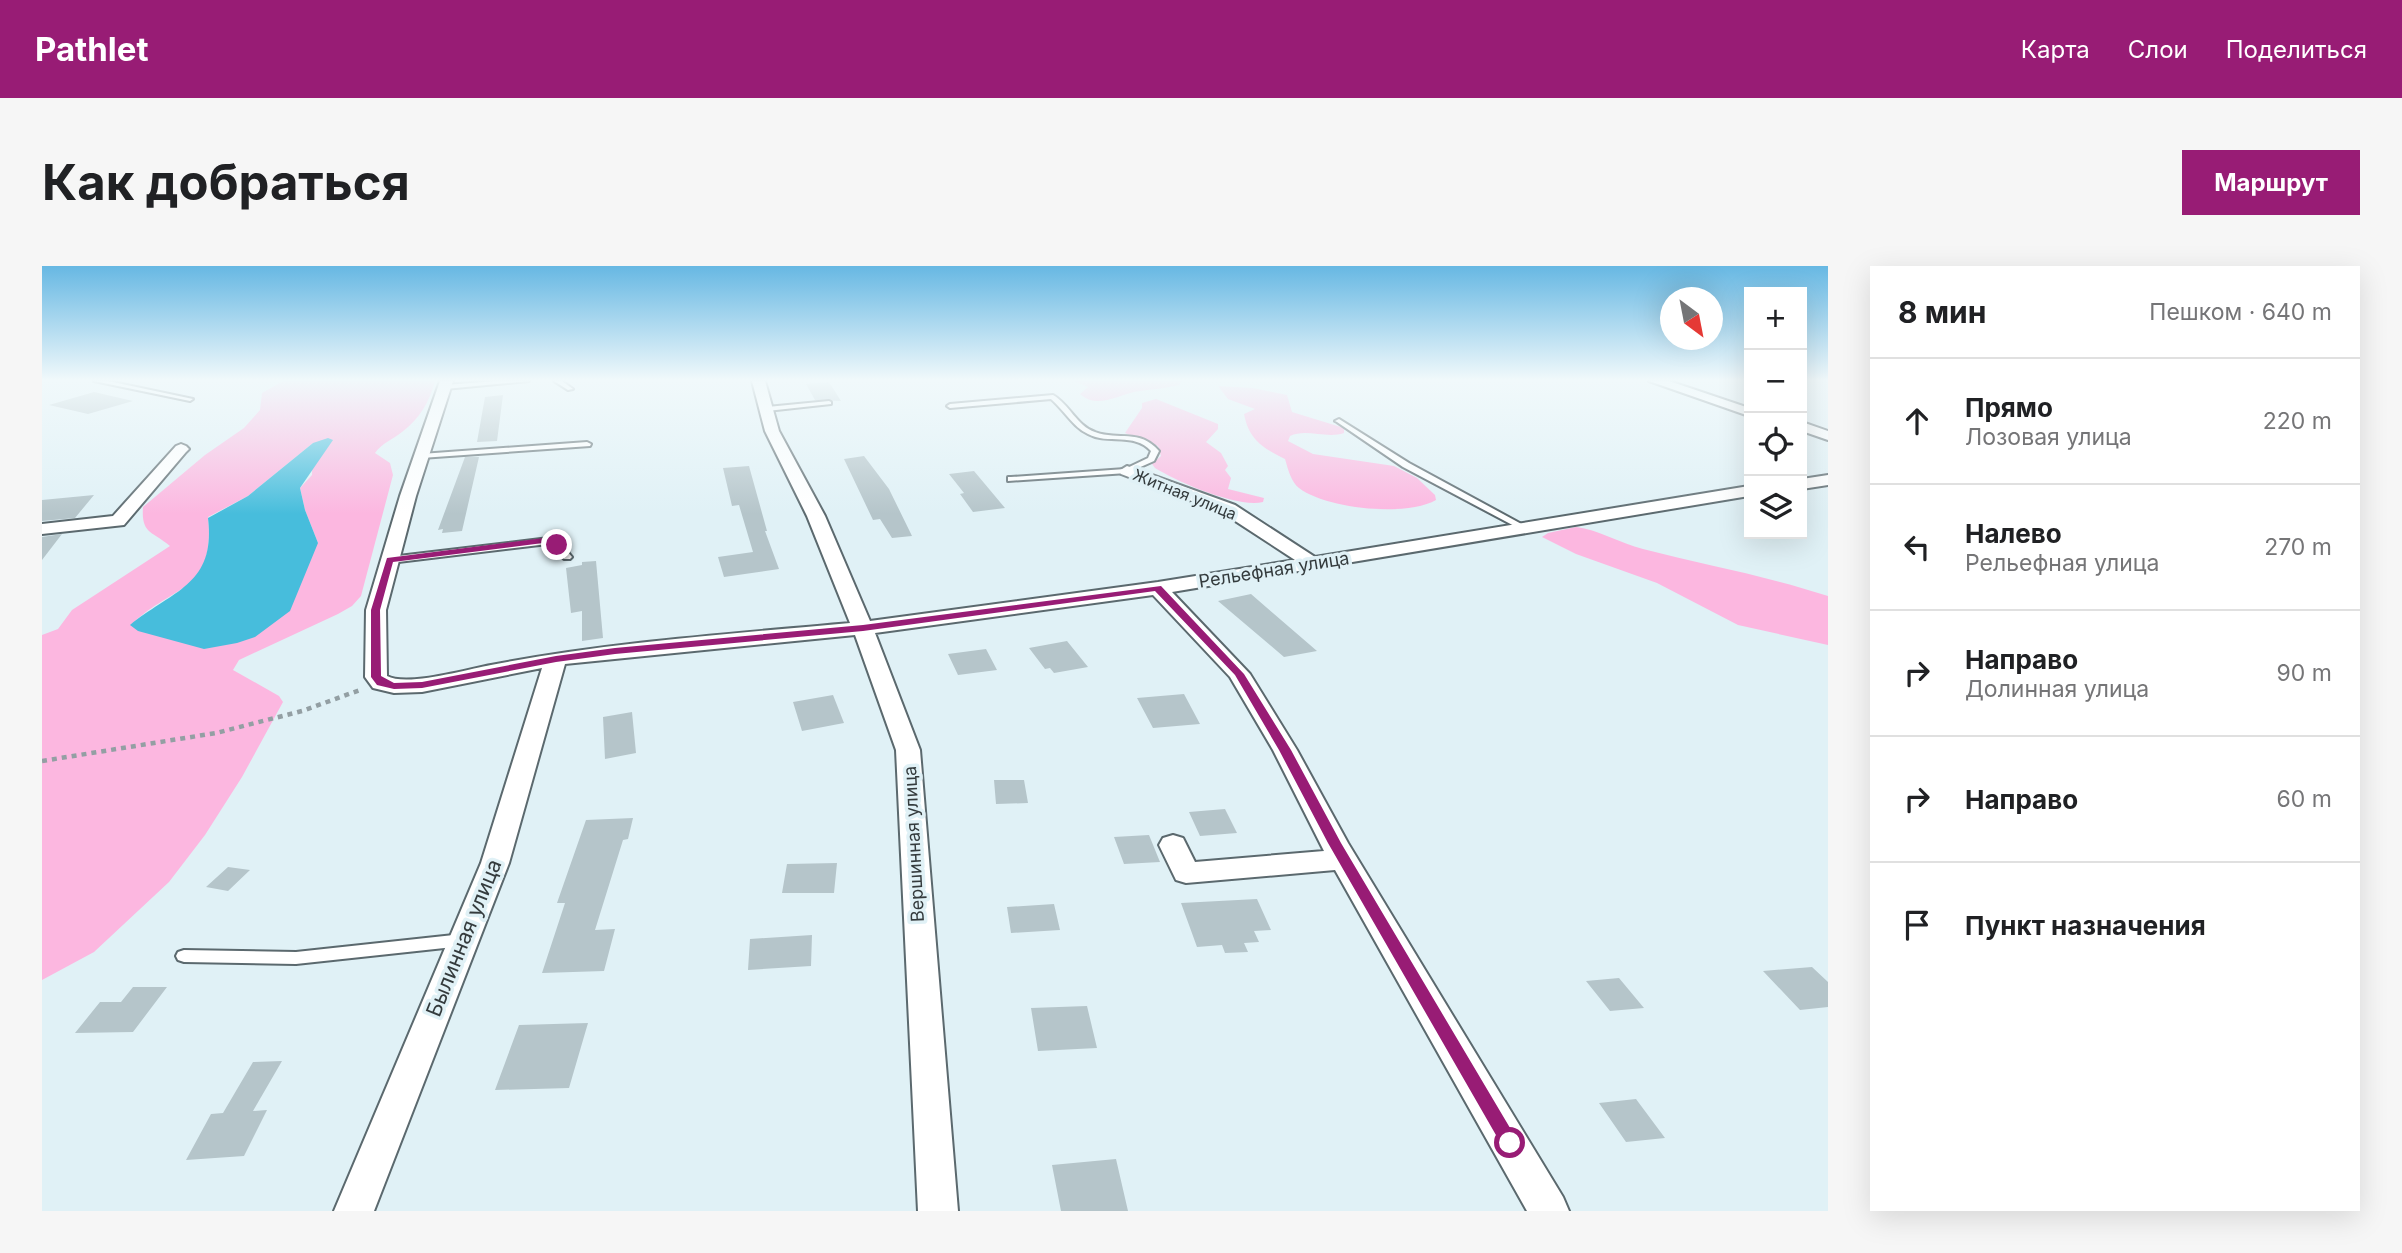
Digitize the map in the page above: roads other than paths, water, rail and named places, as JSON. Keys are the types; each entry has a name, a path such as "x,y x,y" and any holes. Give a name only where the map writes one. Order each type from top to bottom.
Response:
{"street":[{"path":"390,560 432,425"},
{"name":"Вершинная улица","path":"771,425 816,516 863,628 908,750 938,1211"},
{"path":"1807,428 1828,436"},
{"path":"42,529 118,521 181,449"},
{"name":"Житная улица","path":"1127,471 1229,509 1314,564"},
{"path":"1807,483 1828,480"},
{"name":"Рельефная улица","path":"390,560 376,610 376,677 381,682 394,686 422,685 556,659 615,651 863,628 1158,588 1744,492"},
{"path":"1158,588 1239,674 1549,1211"},
{"name":"Былинная улица","path":"354,1211 495,863 556,659"},
{"path":"1173,845 1186,873 1344,859"}],"lane":[{"path":"1011,479 1127,471 1151,459 1155,451 1152,446 1138,439 1089,432 1082,425"},
{"path":"1345,425 1406,465 1522,527"},
{"path":"421,456 587,444"},
{"path":"390,560 549,541 568,557"},
{"path":"184,956 296,958 463,940"}],"water":[{"path":"328,438 333,440 300,488 318,543 290,611 255,637 204,649 138,631 130,625 188,584 198,572 209,540 208,518 248,496 313,443"}]}
